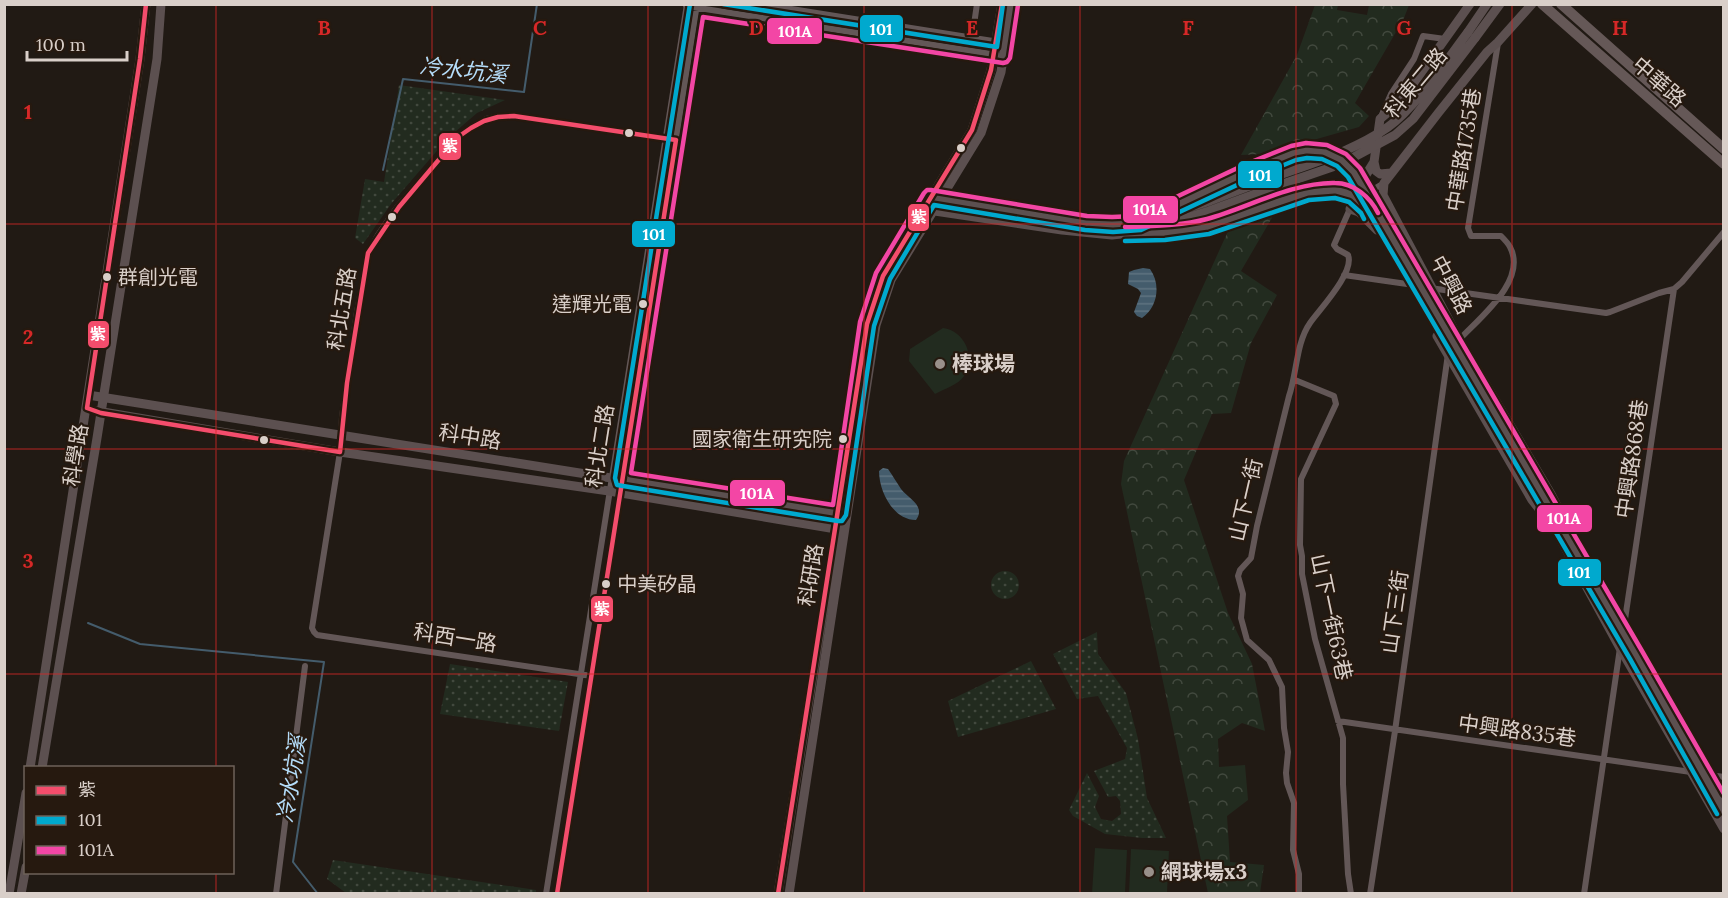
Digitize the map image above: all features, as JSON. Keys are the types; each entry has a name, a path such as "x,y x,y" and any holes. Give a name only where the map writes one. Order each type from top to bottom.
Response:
{"main road":[{"name":"中華路","path":"1542,4 1724,164"},
{"name":"中華路","path":"1561,4 1724,149"}],"street":[{"name":"科學路","path":"30,766 140,59 146,4"},
{"name":"科學路","path":"42,766 157,60 161,4"},
{"path":"760,4 1000,43"},
{"path":"972,38 977,4"},
{"name":"科研路","path":"1000,43 1002,4"},
{"name":"科研路","path":"778,894 843,514 867,324 883,276 981,133 1001,72 998,55 1011,4"},
{"path":"1380,119 1401,101 1470,4"},
{"name":"科東二路","path":"1472,35 1487,4"},
{"name":"科東二路","path":"928,210 1027,225 1075,227 1112,225 1138,228 1204,203 1341,164 1395,135 1413,119 1472,35 1500,4"},
{"path":"1356,195 1384,183 1480,61 1532,4"},
{"path":"686,5 998,55"},
{"name":"科北二路","path":"546,894 686,5"},
{"name":"科北二路","path":"557,894 697,6"},
{"path":"1391,173 1380,174 1376,171 1374,162 1380,119 1391,94 1414,59 1423,36 1445,39"},
{"name":"中華路1735巷","path":"1498,42 1468,228 1471,236 1501,236 1510,246 1514,262 1513,272 1501,297"},
{"name":"科北五路","path":"314,632 312,628 340,452 357,312 368,253 398,206 458,137 486,119 514,116 676,140"},
{"name":"中興路","path":"1138,228 1249,171 1294,153 1307,150 1324,152 1341,160 1354,172 1724,810"},
{"path":"1374,162 1359,186 1334,246 1348,255 1350,259 1344,275 1606,313 1674,289 1724,232"},
{"name":"中興路","path":"1384,183 1383,195 1459,339 1551,494 1605,597 1606,604"},
{"name":"中興路","path":"1138,228 1164,233 1207,227 1307,193 1336,190 1353,195 1367,208 1555,529 1724,829"},
{"name":"中興路","path":"1356,195 1532,500 1555,529"},
{"name":"科東二路","path":"935,198 1029,214 1075,227"},
{"name":"中興路","path":"1350,209 1359,212 1375,227"},
{"path":"1027,225 1029,214"},
{"name":"山下一街","path":"1299,894 1299,874 1293,850 1294,803 1286,773 1288,752 1282,687 1269,660 1247,640 1241,618 1243,594 1238,576 1240,570 1251,558 1289,396 1295,380 1303,336 1344,275"},
{"name":"中興路868巷","path":"1623,633 1674,289"},
{"name":"山下三街","path":"1370,894 1448,355 1459,339 1501,297"},
{"name":"山下一街63巷","path":"1295,380 1334,396 1336,404 1300,479 1300,545 1302,574 1315,639 1343,738 1342,784 1351,894"},
{"name":"科中路","path":"88,395 843,514"},
{"name":"科中路","path":"87,408 340,452 609,491 840,529"},
{"name":"科研路","path":"789,894 840,529"},
{"name":"科西一路","path":"314,632 317,635 592,676"},
{"path":"1584,894 1623,633"},
{"path":"47,659 60,661"},
{"path":"276,894 305,666"},
{"name":"中興路835巷","path":"1338,721 1691,772"},
{"path":"1691,772 1724,777"},
{"path":"9,894 24,805"},
{"path":"21,894 24,874"},
{"path":"12,879 23,880"}],"green space":[{"path":"1315,5 1338,5 1337,10 1367,15 1369,5 1409,5 1404,18 1355,103 1369,116 1359,127 1264,154 1241,155 1297,55"},
{"path":"399,85 505,100 477,113 448,138 391,204 363,244 355,238 365,179 384,182"},
{"path":"1273,216 1241,271 1277,295 1251,343 1231,413 1212,414 1184,480 1228,613 1252,664 1265,731 1242,723 1218,739 1219,767 1245,765 1248,800 1227,816 1230,862 1264,865 1260,893 1208,893 1121,484 1124,461 1229,229"},
{"name":"棒球場","path":"943,328 957,334 962,339 969,353 969,361 968,369 961,379 935,394 909,361 910,349"},
{"path":"1005,571 1015,575 1019,585 1015,595 1005,599 995,595 991,585 995,575"},
{"path":"1097,632 1098,654 1126,693 1138,739 1147,798 1166,838 1105,834 1073,816 1069,810 1087,773 1099,796 1095,807 1101,819 1112,821 1121,814 1120,801 1116,796 1108,797 1094,771 1125,759 1127,748 1098,696 1077,699 1053,654"},
{"path":"1031,661 1056,709 958,737 948,701"},
{"path":"450,664 568,682 559,731 440,714"},
{"path":"1095,848 1127,850 1125,893 1092,893"},
{"name":"網球場x3","path":"1131,849 1169,851 1167,893 1129,893"},
{"path":"333,860 536,890 536,894 346,893 327,879"}],"water":[{"path":"1143,268 1150,269 1157,288 1152,308 1142,318 1134,312 1141,293 1128,284 1129,272"},
{"path":"883,468 888,469 901,489 918,507 919,515 916,520 901,515 889,503 880,479 879,471"}],"waterway":[{"name":"冷水坑溪","path":"383,170 403,79 524,92 537,4"},
{"name":"冷水坑溪","path":"88,623 140,644 324,662 293,862 318,894"}],"transit line":[{"name":"紫","path":"146,4 140,59 87,408 101,413 340,452 347,383 368,253 399,207 458,137 484,121 514,116 676,140 557,894"},
{"name":"101","path":"690,4 615,478 617,485 842,521 846,515 874,326 890,279 934,205 1085,230 1113,232 1141,230 1296,160 1322,159 1337,166 1348,177 1630,659 1717,814"},
{"name":"101","path":"723,4 997,47 1003,4"},
{"name":"紫","path":"778,894 867,324 883,276 972,130 991,70 1002,4"},
{"name":"101A","path":"1018,5 1010,58 1003,63 703,17 631,473 833,505 860,322 876,273 927,190 1087,216 1136,216 1246,164 1291,146 1306,143 1327,145 1346,154 1360,168 1724,794"},
{"name":"101A","path":"1125,227 1197,221 1287,191 1335,183 1349,185 1361,192 1378,213"},
{"name":"101","path":"1125,241 1165,240 1209,234 1309,200 1335,198 1349,202 1364,219"}],"place":[{"name":"群創光電","path":"107,277"},
{"name":"達輝光電","path":"643,304"},
{"name":"棒球場","path":"940,364"},
{"name":"國家衛生研究院","path":"843,439"},
{"name":"中美矽晶","path":"606,584"},
{"name":"網球場x3","path":"1149,872"}]}
